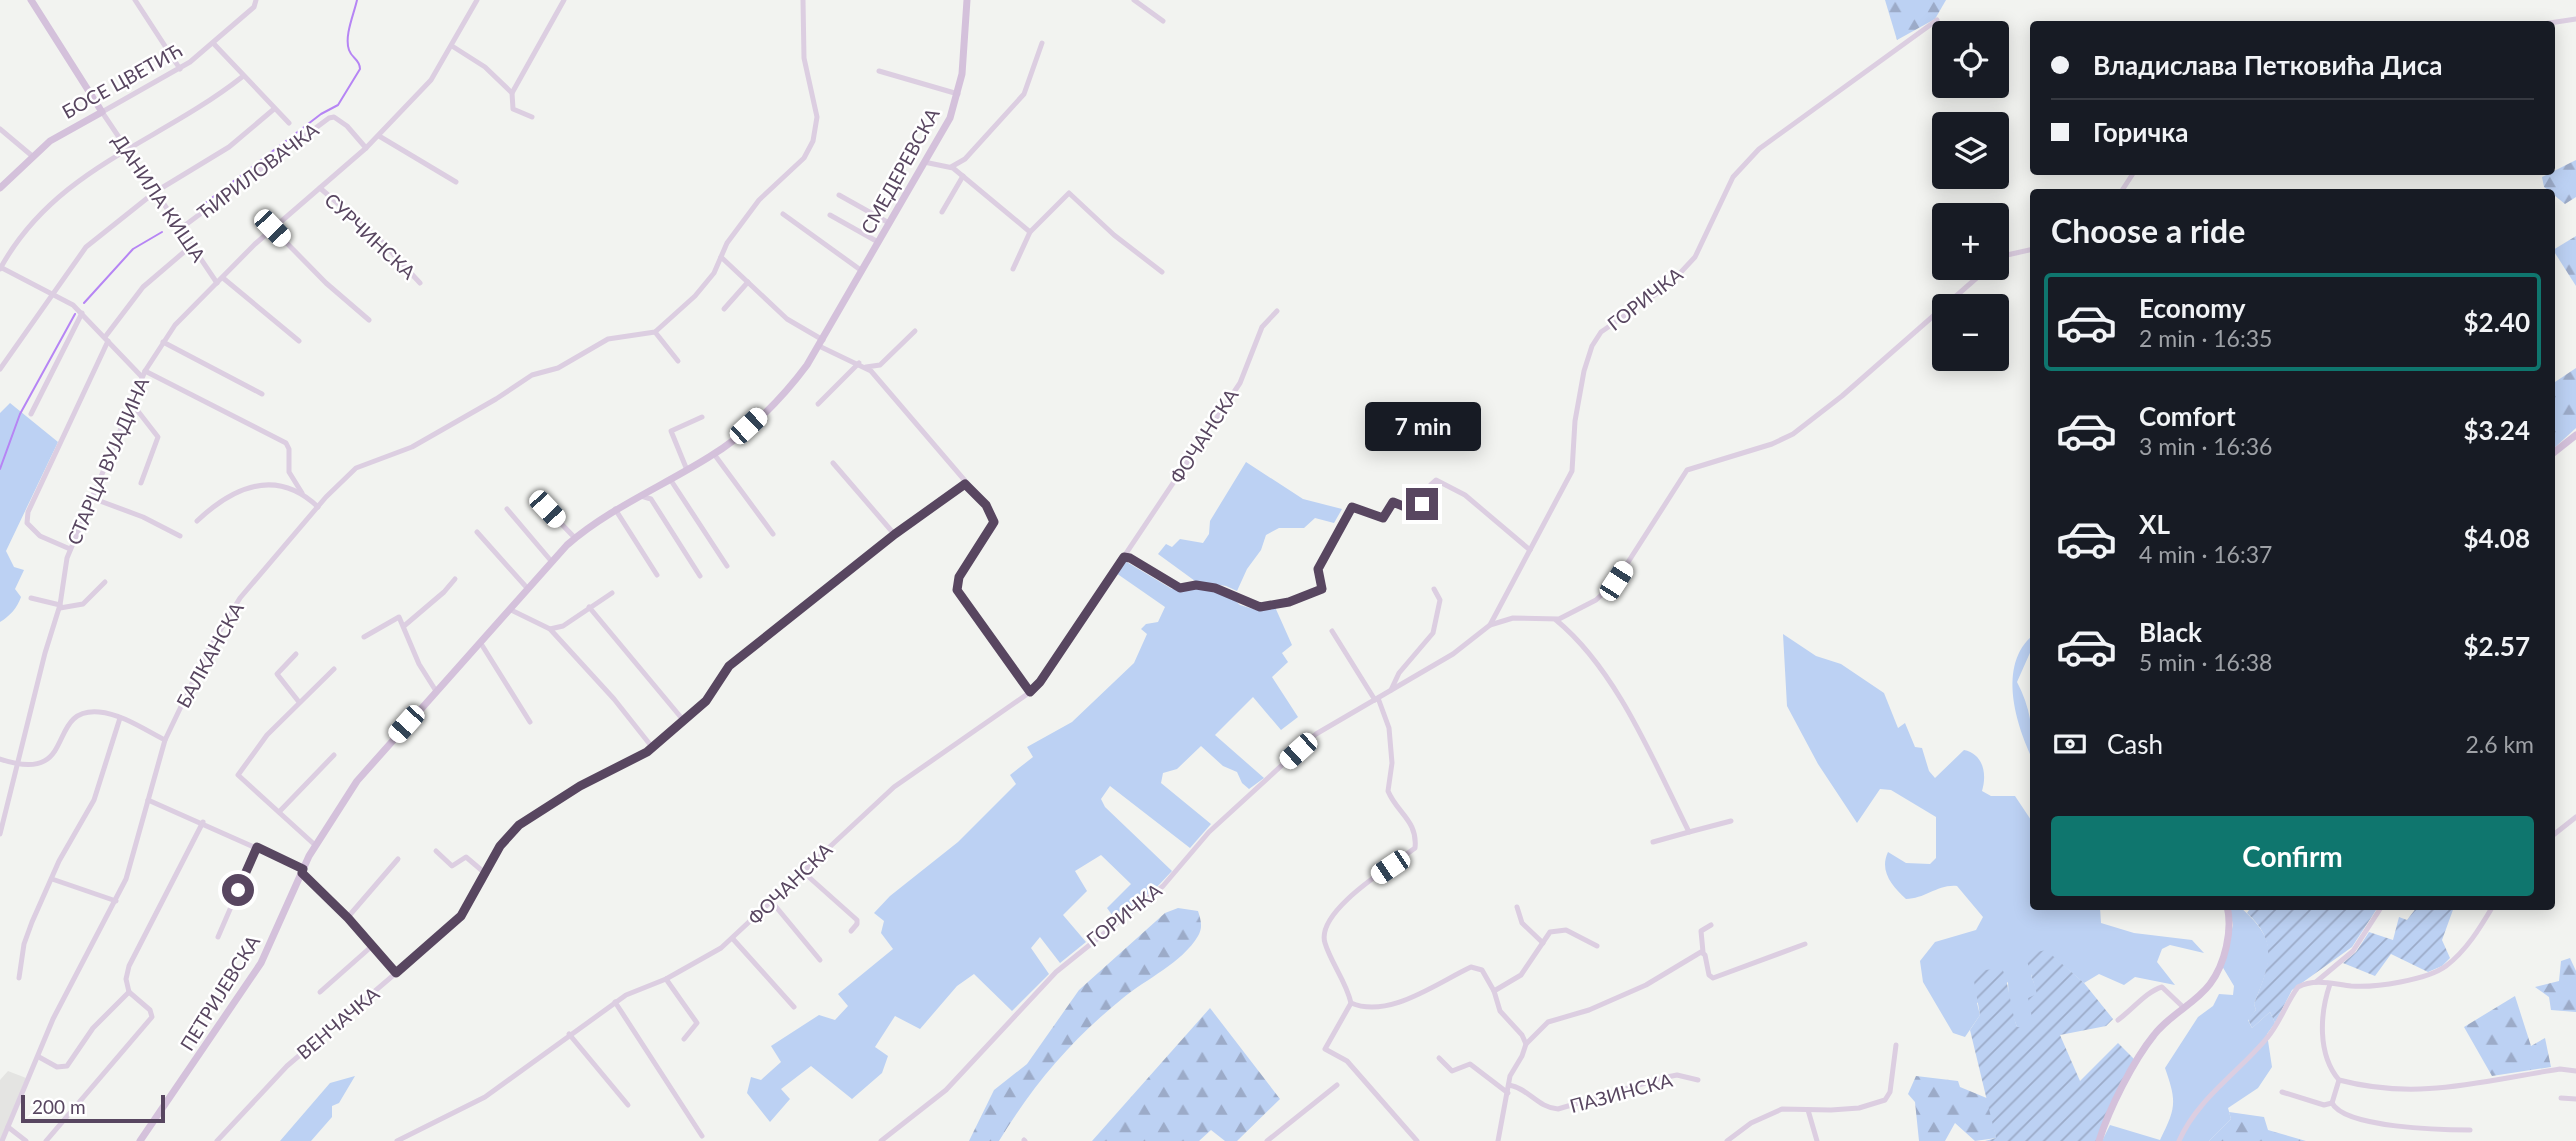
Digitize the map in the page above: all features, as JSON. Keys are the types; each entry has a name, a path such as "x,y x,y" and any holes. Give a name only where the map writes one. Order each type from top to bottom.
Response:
{"main road":[{"path":"32,0 102,112"},
{"name":"СМЕДЕРЕВСКА","path":"862,271 946,125 958,94 964,59 967,0"},
{"name":"БОСЕ ЦВЕТИЋ","path":"0,187 31,155 102,112"},
{"name":"ПЕТРИЈЕВСКА","path":"140,1141 261,963 315,845 363,773 575,538 615,509 714,454 789,387 821,343 862,271"},
{"path":"2555,452 2576,435"},
{"path":"2099,1141 2144,1049 2171,1015 2210,984 2223,956 2230,929 2228,910"}],"street":[{"path":"135,0 180,69"},
{"name":"БОСЕ ЦВЕТИЋ","path":"102,112 180,69 214,44 254,7 256,0"},
{"name":"СТАРЦА ВУЈАДИНА","path":"0,834 45,653 60,607 70,549 130,401 145,371 175,325 272,228 366,148 434,76 477,0"},
{"path":"533,117 513,109 512,93 564,0"},
{"path":"678,360 655,332 704,287 727,243 760,200 809,152 817,117 807,75 802,33 803,0"},
{"path":"1134,0 1163,21"},
{"path":"2555,22 2576,19"},
{"name":"ГОРИЧКА","path":"1490,625 1572,471 1575,421 1589,355 1601,332 1669,285 1695,257 1733,177 1773,137 1937,20"},
{"path":"951,167 965,159 1024,94 1042,43"},
{"path":"214,44 242,77 289,123"},
{"path":"452,46 485,67 512,93"},
{"path":"879,71 958,94"},
{"path":"142,377 82,313 53,293 0,268 29,224 57,196 101,163 194,113 242,77"},
{"path":"0,369 86,247 155,192 229,147 274,109"},
{"name":"ДАНИЛА КИША","path":"102,112 217,283"},
{"name":"ЋИРИЛОВАЧКА","path":"180,229 328,118 334,117 347,126 366,148"},
{"path":"0,129 31,155"},
{"path":"379,135 456,182"},
{"path":"924,162 951,167 1030,232"},
{"path":"942,212 962,176"},
{"name":"СУРЧИНСКА","path":"320,188 381,240 420,283"},
{"path":"1013,269 1030,232 1069,193 1114,235 1162,272"},
{"path":"839,195 889,223"},
{"path":"783,214 862,271"},
{"path":"830,215 878,242"},
{"path":"272,228 326,283 369,320"},
{"path":"70,549 33,530 27,516 107,339 143,286 191,246"},
{"path":"2009,255 2030,250"},
{"path":"721,257 790,322 821,343 866,367 986,505 994,522 959,577 957,590 1030,692"},
{"path":"223,278 299,341"},
{"name":"ГОРИЧКА","path":"881,1141 946,1090 1044,984 1086,945 1163,886 1209,832 1316,734 1453,654 1490,625 1513,618 1556,620 1587,606 1610,588 1687,470 1772,444 1793,434 1842,396 1974,280"},
{"path":"724,309 748,282"},
{"name":"ФОЧАНСКА","path":"397,1141 407,1139 485,1097 615,1002 707,958 733,939 894,787 1030,692 1044,677 1240,383 1262,327 1276,311"},
{"path":"31,414 82,313"},
{"path":"866,367 880,365 915,331"},
{"name":"БАЛКАНСКА","path":"2,1141 71,984 116,901 164,740 229,614 318,508 362,464 412,447 496,400 532,375 558,368 608,339 655,332"},
{"path":"163,342 262,394"},
{"path":"818,404 859,363"},
{"path":"145,371 286,443 289,471 302,493 318,508"},
{"path":"130,401 158,436 141,483"},
{"path":"687,470 671,431 702,417"},
{"path":"714,454 773,534"},
{"path":"833,463 895,534"},
{"path":"670,480 727,566"},
{"path":"1124,557 1180,588 1196,585 1215,588 1260,607 1289,602 1322,589 1318,569 1352,507 1383,518 1393,502 1410,509 1419,506 1436,480 1465,495 1530,550"},
{"path":"197,521 219,501 259,486 278,484 302,493"},
{"name":"ВЕНЧАЧКА","path":"217,1141 287,1066 457,920 500,846 524,821 652,747 706,701 729,666 895,534 965,484"},
{"path":"639,496 651,499 700,576"},
{"path":"92,498 143,517 180,536"},
{"path":"507,509 552,562"},
{"path":"547,509 575,538"},
{"path":"615,509 657,575"},
{"path":"477,532 528,589"},
{"path":"404,626 444,592 455,579"},
{"path":"31,598 60,607 83,604 105,582"},
{"name":"ГОРИЧКА","path":"1391,690 1399,673 1433,633 1440,600 1434,589"},
{"path":"550,629 563,626 612,593"},
{"path":"589,607 684,721"},
{"path":"509,609 550,629 614,699 652,747"},
{"path":"364,637 395,617 400,618 419,664 436,691"},
{"path":"1556,620 1583,646 1614,691 1689,832"},
{"path":"1332,631 1377,699 1389,728 1392,762 1388,791 1411,822 1416,837 1415,848 1337,909 1325,926 1325,943 1351,1003 1368,1009 1389,1007 1473,967 1482,970 1494,991 1500,1011 1522,1035 1526,1044"},
{"path":"480,642 530,722"},
{"path":"296,654 277,674 299,702"},
{"path":"315,845 238,778 256,749 334,669"},
{"path":"0,758 33,766 45,761 71,722 80,715 97,711 120,718 164,740"},
{"path":"19,978 24,944 59,861 94,800 120,718"},
{"path":"279,812 334,755"},
{"path":"148,800 203,822 303,871 396,973"},
{"path":"0,803 8,806"},
{"path":"2555,834 2576,817"},
{"path":"1653,842 1731,821"},
{"path":"46,1141 152,1017 151,1011 129,992 126,979 129,966 203,822"},
{"path":"218,937 257,847"},
{"path":"436,851 452,866 466,857 486,874"},
{"path":"348,918 398,859"},
{"path":"802,871 857,920 858,924 850,931"},
{"path":"52,878 116,901"},
{"path":"772,902 820,960"},
{"path":"1517,907 1522,923 1543,943"},
{"path":"2316,982 2353,951 2379,910"},
{"path":"2179,1141 2185,1128 2220,1086 2269,1036 2296,990 2304,984 2316,982 2358,987 2388,984 2445,967 2468,945 2490,910"},
{"path":"1711,925 1702,931 1703,952 1709,975 1713,978 1805,944"},
{"path":"1494,991 1521,975 1550,932 1566,930 1597,946"},
{"path":"733,939 794,1007"},
{"path":"320,992 372,946"},
{"path":"1498,1141 1510,1076 1526,1044 1548,1022 1589,1010 1647,985 1703,952"},
{"path":"666,979 697,1023 684,1039"},
{"path":"2330,984 2324,1000 2321,1022 2326,1050 2339,1080 2332,1103"},
{"path":"2118,1020 2137,1007 2153,989 2162,987 2183,1007"},
{"path":"39,1057 57,1067 67,1066 93,1028 129,992"},
{"path":"615,1002 702,1136"},
{"path":"1351,1003 1325,1049 1347,1061 1417,1141"},
{"path":"569,1034 628,1105"},
{"path":"1727,1141 1773,1112 1786,1108 1858,1108 1885,1100 1890,1092 1896,1045"},
{"path":"1439,1058 1452,1071 1466,1063 1470,1064 1508,1093"},
{"path":"2339,1080 2427,1091 2564,1069 2576,1071"},
{"name":"ПАЗИНСКА","path":"1509,1085 1520,1088 1546,1107 1559,1109 1662,1078 1677,1075 1698,1080"},
{"path":"1267,1141 1337,1085"},
{"path":"2282,1092 2323,1105 2332,1103"},
{"path":"2561,1098 2576,1098"},
{"path":"2332,1103 2338,1110 2380,1124 2420,1129 2470,1130"},
{"path":"1808,1110 1817,1141"},
{"path":"8,1127 26,1141"}],"shaded area":[{"path":"8,1071 26,1078 0,1141 0,1080"}],"green space":[{"path":"1885,0 1946,0 1935,19 1897,40"},
{"path":"2576,160 2576,197 2565,204 2555,196 2555,189 2544,187 2542,177 2555,175 2555,170"},
{"path":"2576,236 2576,286 2555,253 2555,249"},
{"path":"2576,368 2576,428 2555,447 2555,382"},
{"path":"10,403 58,442 6,551 14,567 24,570 15,589 21,597 13,611 0,622 0,413"},
{"path":"1246,462 1303,499 1342,509 1334,523 1315,518 1304,528 1279,528 1266,535 1261,550 1247,569 1237,591 1226,586 1195,581 1158,554 1166,544 1172,547 1180,539 1203,543 1209,534 1210,521"},
{"path":"1125,561 1172,589 1195,588 1229,595 1240,605 1260,611 1275,607 1292,645 1282,653 1288,662 1272,677 1298,717 1281,730 1253,697 1215,735 1264,778 1249,789 1242,783 1237,772 1223,766 1201,746 1177,769 1163,773 1161,783 1211,824 1190,848 1110,786 1101,799 1105,807 1172,871 1155,889 1115,919 1107,908 1131,884 1101,855 1075,871 1087,891 1063,915 1086,942 1060,963 1040,937 1031,948 1049,974 1012,1011 974,974 957,986 920,1029 895,1016 875,1047 888,1056 882,1073 852,1099 811,1066 781,1089 790,1099 770,1122 747,1093 751,1077 761,1080 781,1062 771,1046 819,1015 835,1020 848,1006 838,994 893,949 881,933 884,921 874,913 890,896 958,842 1016,784 1010,775 1033,757 1027,747 1072,722 1134,663 1147,634 1141,629 1146,624 1158,622 1165,607 1116,573"},
{"path":"1783,634 1816,656 1841,664 1884,693 1898,728 1905,723 1915,747 1922,748 1929,771 1935,778 1964,750 1971,752 1980,761 1984,772 1982,791 1991,796 2015,796 2030,818 2030,910 2100,910 2101,923 2134,933 2192,940 2204,953 2170,945 2162,949 2157,962 2175,985 2135,977 2124,985 2099,974 2084,983 2046,951 2031,975 2038,994 2034,1027 2017,1027 2009,1005 2008,982 1977,1003 1980,1015 1965,1037 1953,1033 1923,982 1920,961 1935,942 1976,930 1983,917 1957,886 1944,887 1906,899 1888,878 1885,866 1888,852 1906,863 1930,864 1936,858 1936,817 1891,790 1880,789 1857,823 1818,764 1787,706"},
{"path":"2030,639 2030,653 2017,682 2030,720 2030,753 2013,696 2015,662"},
{"path":"1178,908 1198,911 1201,930 1191,946 1086,1030 1039,1082 999,1141 969,1141 994,1090 1027,1064 1079,990 1165,913"},
{"path":"2230,910 2243,910 2253,919 2267,941 2268,963 2254,1004 2256,1010 2248,1020 2252,1028 2270,1012 2275,1023 2267,1034 2272,1067 2258,1088 2228,1108 2231,1119 2209,1141 2102,1141 2110,1125 2160,1140 2173,1105 2172,1089 2165,1068 2198,1017 2213,1006 2219,994 2233,995 2234,986 2222,966 2233,925"},
{"path":"2249,910 2376,910 2352,947 2292,990 2275,1023 2270,1012 2252,1028 2248,1019 2256,1010 2254,1004 2267,967 2268,956 2264,935 2247,913"},
{"path":"2415,910 2453,910 2442,940 2450,958 2442,966 2428,972 2391,954 2375,976 2343,963 2356,952 2369,932 2393,940 2399,917 2407,920"},
{"path":"2046,950 2084,983 2113,1019 2106,1026 2060,1035 2080,1081 2118,1043 2134,1059 2096,1141 1985,1141 1996,1138 1970,1030 1980,1015 1974,981 1977,971 2002,968 2017,1027 2034,1027 2028,998 2037,994 2027,961 2032,953"},
{"path":"2570,958 2576,971 2576,1012 2551,1010 2549,997 2535,987 2559,981 2561,961"},
{"path":"2515,996 2531,1046 2545,1038 2551,1067 2492,1076 2464,1027"},
{"path":"1210,1008 1280,1099 1237,1141 1225,1141 1211,1130 1199,1141 1092,1141"},
{"path":"355,1076 339,1103 332,1106 332,1117 311,1141 280,1141 330,1083"},
{"path":"1916,1076 1958,1081 1960,1087 1989,1099 1996,1138 1975,1141 1955,1123 1945,1141 1919,1141 1915,1102 1908,1094"},
{"path":"2229,1112 2264,1117 2268,1130 2306,1141 2209,1141 2231,1119"}],"waterway":[{"path":"196,210 321,114 338,105 360,69 348,44 357,0"},
{"path":"84,303 133,249 162,232"},
{"path":"0,469 20,414 75,314"}],"route":[{"path":"238,890 257,847 303,869 302,873 348,918 396,973 461,916 483,881 500,846 519,825 580,786 647,752 706,701 729,666 895,534 965,484 986,505 994,522 959,577 957,590 985,633 1030,692 1040,682 1124,557 1180,588 1191,585 1215,588 1231,593 1241,602 1260,607 1289,602 1322,589 1318,569 1352,507 1383,518 1393,502 1410,509 1422,504"}]}
